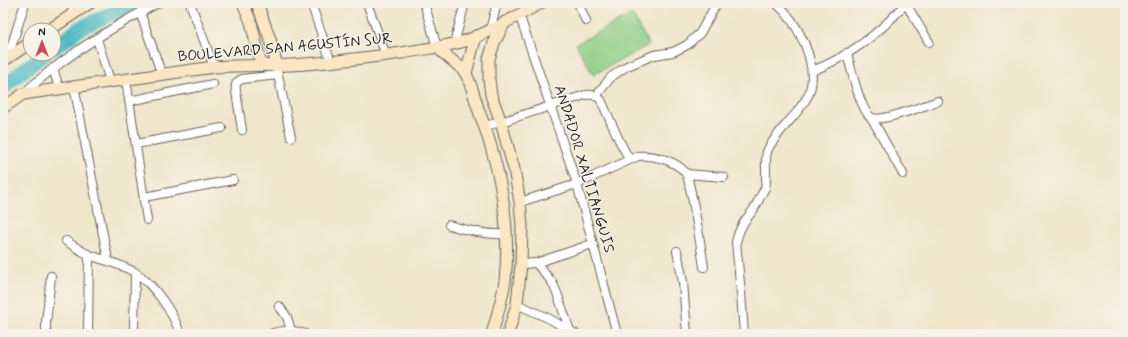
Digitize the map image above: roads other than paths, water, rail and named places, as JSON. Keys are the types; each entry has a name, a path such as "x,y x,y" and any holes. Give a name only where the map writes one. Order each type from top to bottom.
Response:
{"main road":[{"path":"61,22 90,3"},
{"path":"243,3 251,22 261,65"},
{"path":"257,3 270,39 277,70"},
{"name":"BOULEVARD SAN AGUSTÍN SUR","path":"23,94 214,67 261,65 277,70 437,47 454,44 476,36 541,3"},
{"path":"506,22 494,42 489,59 489,79 490,95 501,122 514,169 520,202 522,227 521,264 517,304 508,334"},
{"path":"466,73 476,36"},
{"path":"437,47 466,73 495,157 500,183 506,234 504,281 492,334"},
{"path":"6,59 22,48"},
{"path":"3,108 23,94"}],"street":[{"path":"6,59 25,3"},
{"path":"71,15 75,3"},
{"path":"23,94 53,68 140,12 158,3"},
{"path":"190,3 214,67"},
{"path":"311,3 331,62"},
{"path":"367,3 386,55"},
{"path":"424,3 437,47"},
{"path":"454,44 465,3"},
{"path":"490,30 497,3"},
{"path":"578,3 586,21"},
{"path":"596,96 611,77 627,66 654,55 673,52 687,45 700,33 717,3"},
{"path":"744,334 736,242 739,232 765,188 767,182 767,151 798,111 809,93 812,79 812,71 806,47 795,25 784,10 776,3"},
{"path":"812,71 847,53 875,34 891,21 906,4 929,42"},
{"path":"140,12 162,75"},
{"name":"ANDADOR XALTIANGUIS","path":"519,14 577,184 617,334"},
{"path":"97,39 110,81"},
{"path":"847,53 856,87 867,113 871,117 903,174"},
{"path":"53,68 58,88"},
{"path":"242,130 235,85 242,79 277,70 291,137"},
{"path":"126,79 147,220"},
{"path":"129,101 213,84"},
{"path":"74,86 108,260"},
{"path":"485,126 585,95 596,96 601,100 629,159"},
{"path":"871,117 877,119 938,101"},
{"path":"136,144 222,128"},
{"path":"520,202 577,184 638,156 648,155 665,160 678,166 686,174 693,201 704,267"},
{"path":"686,174 724,177"},
{"path":"144,197 233,180"},
{"path":"449,225 465,230 489,234 506,234"},
{"path":"66,241 89,255 108,260 135,272 158,294 177,324 180,334"},
{"path":"521,264 536,263 592,244"},
{"path":"677,251 684,282 687,334"},
{"path":"88,334 89,255"},
{"path":"536,263 552,282 558,293 573,332"},
{"path":"134,334 135,272"},
{"path":"47,334 46,323 51,276"},
{"path":"517,304 548,318 573,332"},
{"path":"279,306 286,317 292,333"},
{"path":"271,334 274,332 305,334"}],"waterway":[{"path":"62,42 80,28 134,3"},
{"path":"3,88 34,62"}]}
